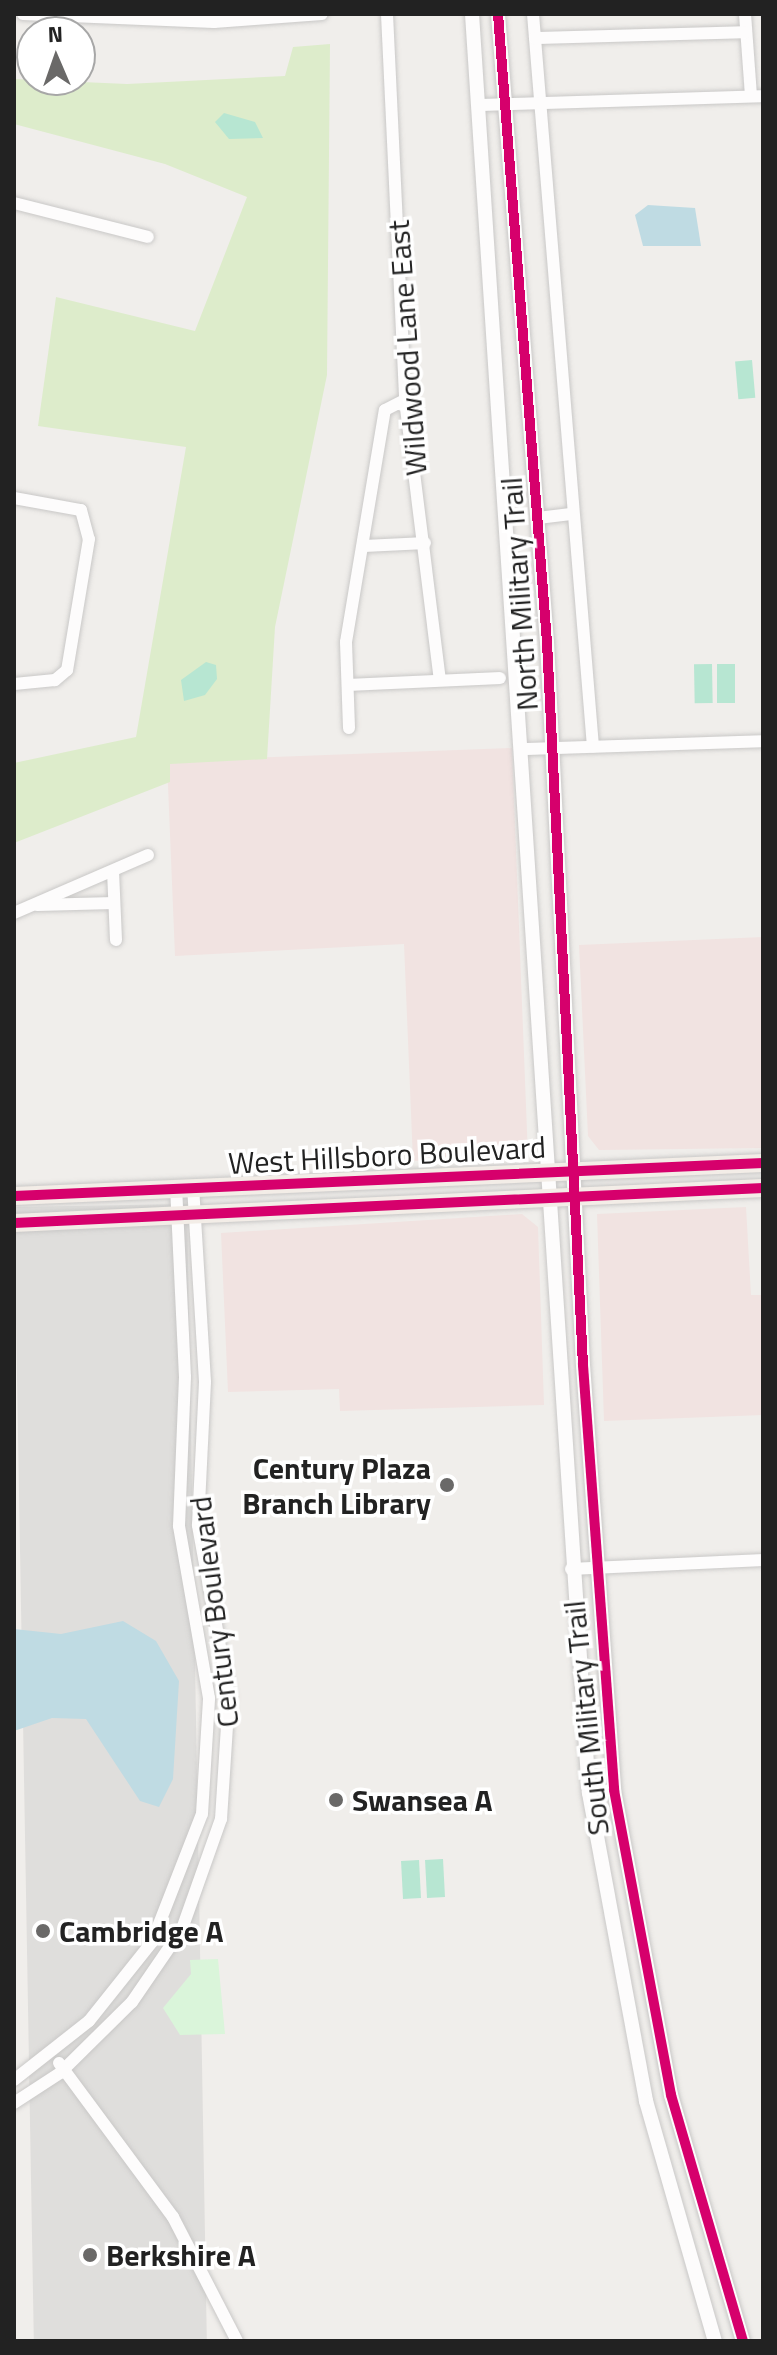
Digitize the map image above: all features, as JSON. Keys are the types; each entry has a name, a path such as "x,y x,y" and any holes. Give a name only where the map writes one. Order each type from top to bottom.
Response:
{"main road":[{"name":"West Hillsboro Boulevard","path":"14,1196 763,1163"},
{"name":"West Hillsboro Boulevard","path":"14,1223 763,1188"}],"street":[{"path":"23,14 120,18 322,14"},
{"name":"Wildwood Lane East","path":"387,14 405,400 440,680"},
{"name":"North Military Trail","path":"472,14 525,749 549,1172"},
{"name":"North Military Trail","path":"498,14 554,748 577,1171"},
{"name":"North Military Trail","path":"533,14 571,514 593,747"},
{"path":"479,105 757,96 745,14"},
{"path":"535,38 746,32"},
{"path":"14,203 148,237"},
{"path":"349,728 346,642 365,546 385,410 405,400"},
{"path":"14,498 71,507 87,520 72,659 55,680 14,684"},
{"path":"538,518 571,514"},
{"path":"365,546 425,543"},
{"path":"348,685 500,678"},
{"path":"525,749 763,741"},
{"path":"14,913 148,855"},
{"path":"113,871 116,940"},
{"path":"30,906 114,903"},
{"name":"South Military Trail","path":"577,1171 596,1568 631,1907 675,2109 743,2341"},
{"name":"South Military Trail","path":"549,1172 571,1569 607,1911 646,2101 715,2341"},
{"name":"Century Boulevard","path":"14,2103 65,2069 132,2002 182,1929 226,1788 229,1696 198,1525 205,1382 196,1215 184,1189"},
{"name":"Century Boulevard","path":"14,2080 52,2054 117,1990 165,1921 207,1786 209,1698 179,1526 185,1377 177,1216 184,1189"},
{"path":"571,1569 763,1560"},
{"path":"52,2054 173,2217 237,2341"}],"shaded area":[{"path":"512,748 528,1157 413,1161 404,944 175,956 167,761"},
{"path":"763,937 763,1148 599,1150 588,1136 579,945"},
{"path":"187,1204 207,2341 34,2341 14,1207"},
{"path":"746,1207 751,1295 763,1295 763,1415 604,1421 597,1214"},
{"path":"522,1214 538,1227 544,1405 340,1411 339,1389 228,1392 221,1233"}],"green space":[{"path":"330,44 327,375 275,627 267,759 170,764 170,782 14,843 14,763 136,737 186,447 38,426 56,297 195,331 247,197 165,164 14,124 14,79 16,96 96,96 96,83 127,84 285,76 293,47"},
{"path":"224,113 255,122 263,138 229,139 215,122"},
{"path":"752,360 755,398 738,399 735,361"},
{"path":"206,662 216,665 217,679 205,695 184,701 181,680"},
{"path":"694,664 712,664 713,703 695,703"},
{"path":"717,664 735,664 735,703 717,703"},
{"path":"443,1859 445,1897 427,1898 425,1860"},
{"path":"419,1860 421,1898 403,1899 401,1861"},
{"path":"218,1959 225,2034 180,2035 163,2008 191,1974 190,1960"}],"water":[{"path":"648,205 695,208 701,246 643,246 635,215"},
{"path":"123,1621 156,1641 179,1681 173,1779 159,1807 140,1801 86,1719 52,1718 14,1731 14,1629 61,1634"}],"cycle path":[{"path":"498,14 547,642 583,1365 614,1790 671,2095 743,2341"},
{"path":"14,1196 763,1163"},
{"path":"14,1223 763,1188"}],"place":[{"name":"Century Plaza Branch Library","path":"447,1485"},
{"name":"Swansea A","path":"336,1800"},
{"name":"Cambridge A","path":"43,1931"},
{"name":"Berkshire A","path":"90,2255"}]}
